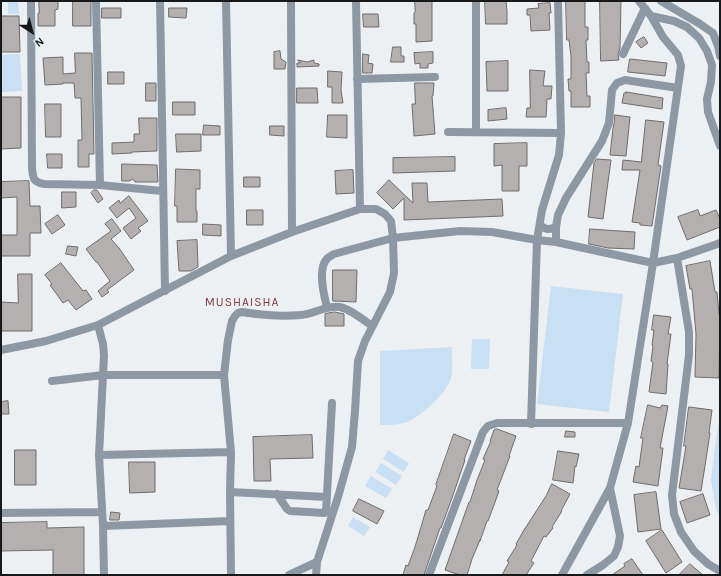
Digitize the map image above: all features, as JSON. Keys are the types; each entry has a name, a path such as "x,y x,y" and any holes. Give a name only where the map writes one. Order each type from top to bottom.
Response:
{"street":[{"path":"31,1 32,168 35,180 38,183 44,184 100,185 162,191"},
{"path":"96,1 100,185"},
{"path":"160,1 163,167 162,191 165,291"},
{"path":"226,1 231,256"},
{"path":"291,1 292,232"},
{"path":"356,1 360,209"},
{"path":"476,1 476,132"},
{"path":"531,424 537,240 542,210 559,155 561,133 558,1"},
{"path":"562,575 610,488 628,423 653,263 681,66 678,55 663,37 651,16 639,1"},
{"path":"661,1 713,33 720,56"},
{"path":"623,54 645,8"},
{"path":"651,16 674,21 687,26 699,38 707,51 712,65 711,82 707,99 708,112 720,146"},
{"path":"357,79 435,77"},
{"path":"556,242 558,215 566,198 602,141 609,123 612,90 617,83 625,80 678,88"},
{"path":"448,132 561,133"},
{"path":"1,350 46,341 98,325 231,256 292,232 360,209 376,208 385,214 391,222 394,273 390,292 365,341 358,361 352,447 317,562 316,575"},
{"path":"540,225 544,229 556,227"},
{"path":"327,307 322,278 322,270 326,260 334,254 393,238 460,231 492,232 556,242 653,263 677,258 720,243"},
{"path":"677,258 689,332 689,355 672,495 674,514 681,532 694,551 708,564 720,571"},
{"path":"231,575 231,452 224,375 232,321 238,313 242,312 287,316 316,312 327,307 340,307 358,316 372,326"},
{"path":"98,325 104,355 99,455 104,575"},
{"path":"52,381 103,376 224,375"},
{"path":"277,494 290,511 325,513 332,403"},
{"path":"429,575 483,432 488,426 497,423 628,423"},
{"path":"99,455 231,452"},
{"path":"587,575 614,556 618,547 620,536 610,488"},
{"path":"230,492 327,497"},
{"path":"1,513 102,512"},
{"path":"103,526 230,522"},
{"path":"289,575 317,562"}],"shaded area":[{"path":"8,2 18,2 19,14 8,14"},
{"path":"20,54 22,91 1,92 1,55"},
{"path":"551,286 623,294 609,412 537,404"},
{"path":"472,339 490,339 489,369 471,369"},
{"path":"452,347 451,378 445,389 428,408 407,422 392,425 380,425 380,351"},
{"path":"720,414 720,516 716,510 711,480"},
{"path":"388,450 409,463 404,472 383,459"},
{"path":"381,463 402,476 396,485 375,472"},
{"path":"371,476 392,489 386,498 365,486"},
{"path":"353,517 370,527 364,536 348,526"}],"building":[{"path":"39,1 58,1 58,9 55,10 55,26 38,26"},
{"path":"73,1 91,1 91,26 73,26"},
{"path":"415,1 432,1 432,41 416,42 416,24 414,24"},
{"path":"485,1 506,1 507,24 486,24"},
{"path":"566,1 585,1 585,27 588,27 588,40 586,40 587,62 589,62 589,73 586,73 587,96 590,96 590,107 571,107 571,91 569,91 568,79 571,79 571,56 569,40 567,40"},
{"path":"600,1 621,1 620,48 618,54 619,60 601,61"},
{"path":"550,3 550,30 531,31 530,15 527,15 527,9 539,8 538,4"},
{"path":"102,8 121,8 121,18 102,18"},
{"path":"169,8 187,8 186,18 169,17"},
{"path":"363,14 378,14 379,27 364,27"},
{"path":"1,16 19,16 20,52 1,52"},
{"path":"644,37 648,43 641,48 636,42"},
{"path":"393,47 401,47 401,56 404,56 404,62 391,62"},
{"path":"280,51 281,59 286,62 285,69 274,69 274,52"},
{"path":"433,52 433,63 428,64 428,68 420,68 420,63 415,64 414,53"},
{"path":"75,53 92,53 94,154 89,154 89,167 78,167 78,140 82,140 81,98 75,98 74,83 45,85 43,58 63,57 63,74 75,73"},
{"path":"363,54 369,55 368,63 373,64 372,73 363,73"},
{"path":"630,59 667,63 665,76 628,72"},
{"path":"298,60 307,62 314,60 314,63 319,64 319,66 297,67 297,63 300,63"},
{"path":"508,61 508,91 487,91 486,62"},
{"path":"530,70 545,71 543,86 552,86 551,99 547,99 546,117 526,117 527,108 530,108"},
{"path":"328,71 342,72 341,90 343,103 332,103 332,87 328,87"},
{"path":"108,72 124,72 124,84 108,84"},
{"path":"146,83 156,83 156,101 146,101"},
{"path":"415,83 434,83 432,96 435,134 414,136 412,104 415,104"},
{"path":"297,88 317,88 318,103 297,103"},
{"path":"626,92 663,98 662,109 622,103 624,93"},
{"path":"1,97 21,97 21,148 1,149"},
{"path":"173,102 195,102 195,115 173,115"},
{"path":"45,104 61,104 61,137 46,137"},
{"path":"506,108 507,119 488,121 488,110"},
{"path":"328,115 347,115 347,138 327,137"},
{"path":"615,115 630,117 626,156 610,155"},
{"path":"139,118 157,118 157,151 112,154 112,143 134,142 134,134 139,134"},
{"path":"646,120 664,122 658,165 661,166 652,226 640,225 640,223 632,222 640,170 622,170 623,160 641,162"},
{"path":"204,125 220,126 220,135 203,135"},
{"path":"270,126 284,126 284,136 270,135"},
{"path":"176,134 201,134 201,151 177,152"},
{"path":"527,143 527,166 519,166 519,191 502,191 502,165 494,166 494,144"},
{"path":"47,154 62,154 62,168 48,168"},
{"path":"455,157 455,171 393,173 393,158"},
{"path":"597,159 611,160 603,219 588,217 594,163"},
{"path":"122,164 157,165 158,182 135,182 133,179 129,181 122,181"},
{"path":"176,169 200,170 200,189 196,189 197,222 177,222 177,206 175,206"},
{"path":"353,170 354,193 336,194 335,171"},
{"path":"244,177 260,177 260,187 244,187"},
{"path":"389,180 413,203 412,183 427,183 428,202 502,199 503,216 404,220 404,198 393,209 377,193"},
{"path":"29,181 30,206 40,206 41,233 30,233 30,256 1,256 1,235 17,235 17,197 1,198 1,182"},
{"path":"94,190 97,190 103,199 98,203 91,193"},
{"path":"62,192 76,192 76,207 62,208"},
{"path":"129,196 148,221 138,228 141,231 131,239 123,228 136,218 129,208 117,218 109,208 119,200 120,203"},
{"path":"247,210 263,210 263,225 247,225"},
{"path":"698,210 700,216 716,210 720,219 720,227 687,240 678,217"},
{"path":"58,215 65,225 52,234 45,224"},
{"path":"112,219 121,231 111,239 134,270 107,290 109,292 102,297 98,291 110,281 86,249 111,231 105,224"},
{"path":"203,224 221,225 221,236 203,235"},
{"path":"590,229 635,232 634,249 608,248 589,244"},
{"path":"197,240 198,267 191,271 179,271 177,241"},
{"path":"68,246 78,247 76,256 66,254"},
{"path":"710,261 720,314 719,378 695,377 696,334 692,289 690,289 686,266"},
{"path":"61,263 83,291 86,290 92,299 76,310 68,300 63,303 50,285 52,284 45,275"},
{"path":"333,270 357,270 356,302 333,301"},
{"path":"18,274 32,274 32,331 1,331 1,302 18,303"},
{"path":"335,312 344,314 344,326 325,326 325,314"},
{"path":"654,315 671,317 668,334 671,334 667,364 666,394 649,392 653,362 651,361"},
{"path":"8,401 9,414 1,414 1,402"},
{"path":"648,405 660,408 662,405 668,406 660,448 663,448 658,486 633,482 636,466 639,467 643,438 641,438"},
{"path":"689,407 712,410 701,491 679,488 686,446 684,446"},
{"path":"497,429 516,436 497,490 499,491 467,575 460,575 445,570 485,460 483,459 494,430"},
{"path":"566,431 575,432 575,437 565,437"},
{"path":"454,434 471,441 452,498 424,575 403,575 415,547 426,510 428,510 437,486 436,485"},
{"path":"312,435 313,458 270,459 271,481 254,481 253,437"},
{"path":"15,450 36,450 36,485 15,485"},
{"path":"558,451 579,454 576,467 575,466 573,483 553,480"},
{"path":"129,462 155,462 155,492 130,493"},
{"path":"552,484 570,494 552,527 553,528 546,537 544,536 531,561 534,563 526,575 502,575 509,562 507,561 517,545 516,544"},
{"path":"656,492 661,529 638,532 634,495"},
{"path":"703,494 710,515 687,523 680,502"},
{"path":"359,499 384,511 377,524 353,511"},
{"path":"111,512 120,513 119,520 110,520"},
{"path":"47,522 47,528 84,527 84,575 53,575 53,550 1,551 1,523"},
{"path":"662,530 682,562 666,573 646,541"},
{"path":"632,559 643,575 612,575 625,566 624,564"},
{"path":"690,564 703,575 679,575"}],"district":[{"name":"MUSHAISHA","path":"242,303"}]}
